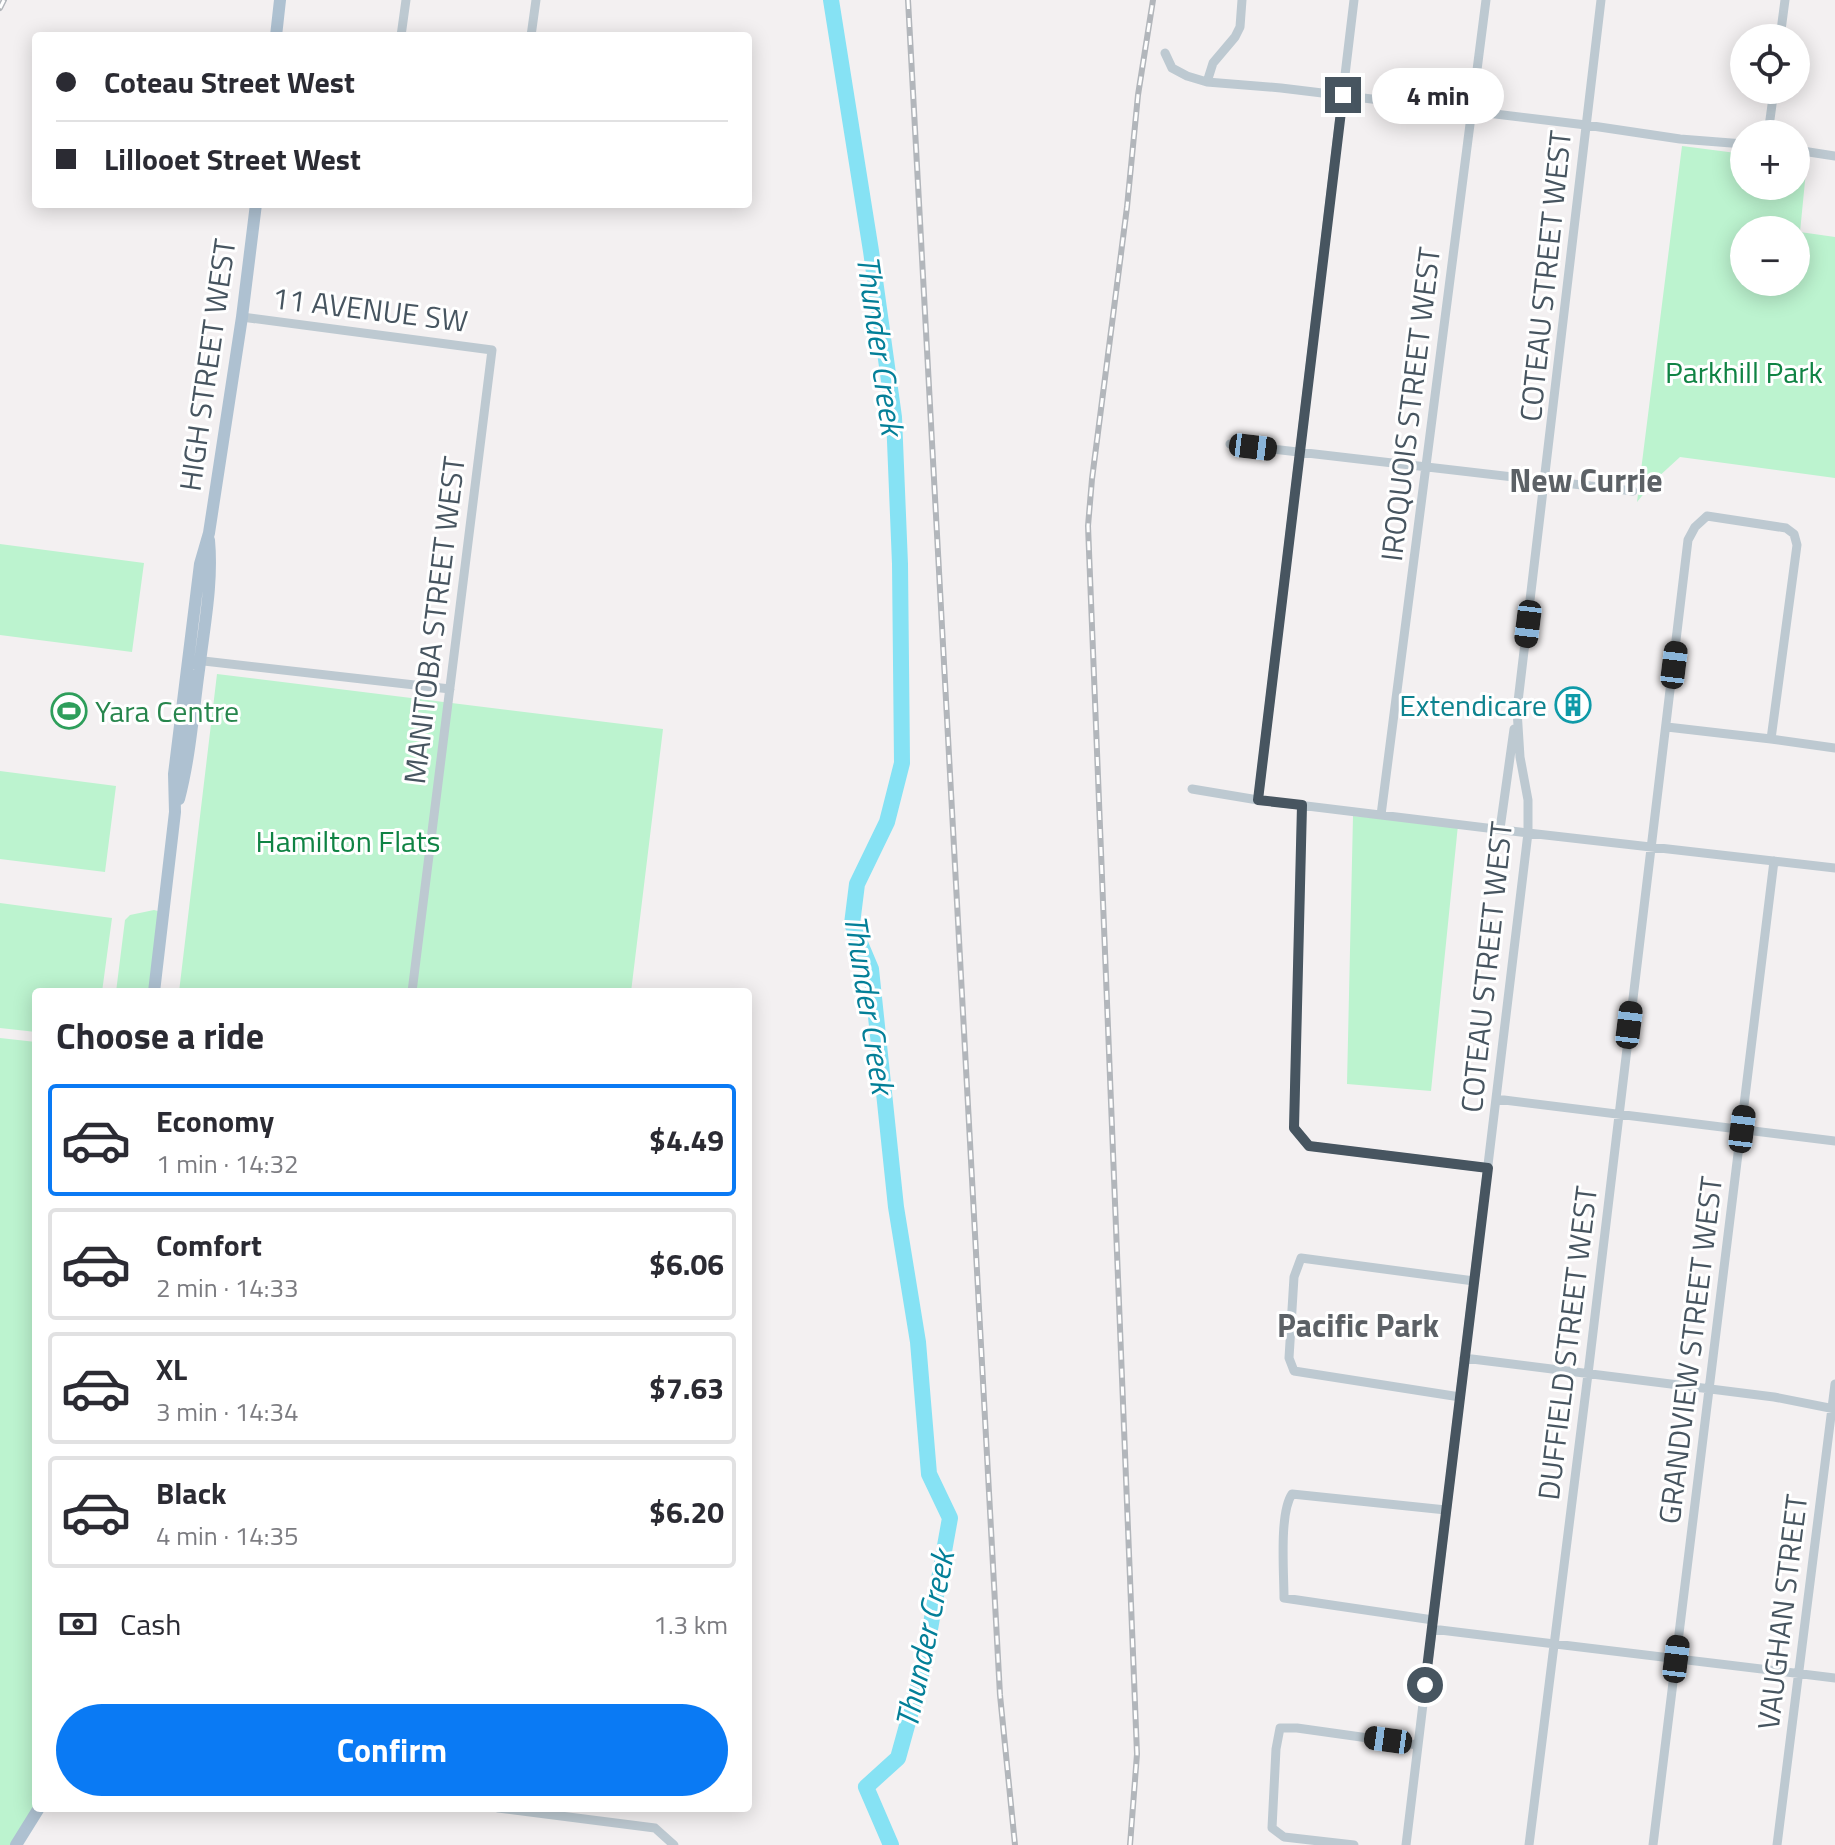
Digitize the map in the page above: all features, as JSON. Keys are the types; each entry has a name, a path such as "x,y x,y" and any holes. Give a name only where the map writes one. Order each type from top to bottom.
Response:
{"main road":[{"path":"276,32 280,0"},
{"name":"HIGH STREET WEST","path":"154,988 175,812 185,774 194,660 211,564 209,533 256,208"},
{"path":"16,1845 37,1812"}],"street":[{"path":"402,32 406,0"},
{"path":"532,32 536,0"},
{"path":"1207,82 1213,63 1240,27 1242,0"},
{"path":"1258,800 1354,0"},
{"name":"IROQUOIS STREET WEST","path":"1381,815 1486,0"},
{"name":"COTEAU STREET WEST","path":"1406,1845 1528,833 1528,800 1520,757 1517,710 1601,0"},
{"path":"1782,24 1785,0"},
{"path":"1165,53 1172,68 1207,82 1473,110 1680,139 1730,143"},
{"path":"1810,152 1835,156"},
{"name":"11 AVENUE SW","path":"242,317 492,350"},
{"name":"MANITOBA STREET WEST","path":"413,988 492,350"},
{"path":"1230,444 1633,491"},
{"name":"DUFFIELD STREET WEST","path":"1529,1845 1688,540 1695,527 1707,516 1786,528 1794,534 1797,545 1771,739"},
{"path":"194,660 450,689"},
{"path":"1500,829 1517,710"},
{"path":"1667,727 1835,748"},
{"path":"1192,789 1258,800 1835,868"},
{"path":"1302,805 1294,1128 1309,1146 1488,1168"},
{"name":"GRANDVIEW STREET WEST","path":"1653,1845 1774,861"},
{"path":"1496,1099 1835,1141"},
{"path":"1460,1397 1294,1371 1289,1358 1294,1277 1301,1258 1474,1281"},
{"path":"1464,1358 1774,1397 1834,1409"},
{"name":"VAUGHAN STREET","path":"1777,1845 1835,1384"},
{"path":"1446,1510 1292,1494 1286,1503 1284,1598 1555,1644 1835,1678"},
{"path":"1354,1845 1284,1837 1272,1828 1280,1728 1418,1745"},
{"path":"529,1812 655,1828 674,1845"}],"green space":[{"name":"Parkhill Park","path":"1682,146 1730,152 1730,200 1803,200 1802,216 1730,216 1730,296 1810,296 1810,233 1835,237 1835,478 1680,457 1637,502"},
{"path":"0,544 144,563 132,652 0,635"},
{"name":"Hamilton Flats","path":"217,674 663,729 631,988 179,988"},
{"path":"0,771 116,786 105,872 0,859"},
{"path":"1353,816 1458,825 1431,1091 1347,1084"},
{"path":"0,903 112,918 103,988 32,988 32,1032 0,1028"},
{"path":"158,911 152,988 116,988 125,920 130,915"},
{"path":"0,1038 32,1042 34,1812 14,1845 0,1845"}],"waterway":[{"name":"Thunder Creek","path":"831,0 894,417 900,564 902,763 887,822 857,884 852,924 871,969 896,1207 918,1342 929,1474 950,1518 923,1668 898,1758 866,1787 891,1845"}],"railway":[{"path":"0,8 4,0"},
{"path":"908,0 1000,1695 1015,1845"},
{"path":"1130,1845 1137,1754 1088,526 1138,95 1153,0"}],"place":[{"name":"Extendicare","path":"1573,705"},
{"name":"Yara Centre","path":"69,711"}],"district":[{"name":"New Currie","path":"1586,480"},
{"name":"Pacific Park","path":"1358,1325"}],"route":[{"path":"1343,95 1258,800 1302,805 1294,1128 1309,1146 1488,1168 1425,1685"}]}
